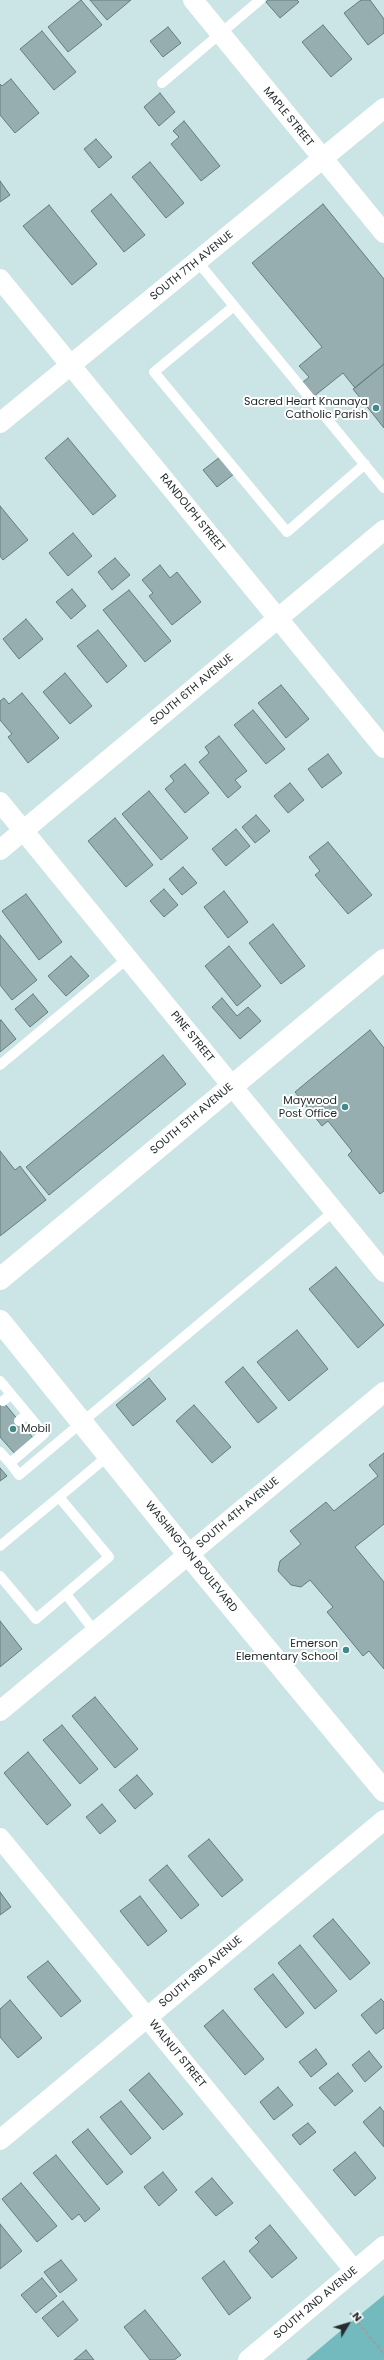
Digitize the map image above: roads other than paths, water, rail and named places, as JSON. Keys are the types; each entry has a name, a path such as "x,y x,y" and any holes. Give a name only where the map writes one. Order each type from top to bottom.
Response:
{"street":[{"name":"MAPLE STREET","path":"193,0 384,234"},
{"name":"SOUTH 7TH AVENUE","path":"0,423 384,108"},
{"name":"RANDOLPH STREET","path":"0,279 384,748"},
{"name":"SOUTH 6TH AVENUE","path":"0,850 384,530"},
{"name":"PINE STREET","path":"0,802 384,1272"},
{"name":"SOUTH 5TH AVENUE","path":"0,1279 384,960"},
{"name":"WASHINGTON BOULEVARD","path":"0,1321 188,1554 384,1791"},
{"name":"SOUTH 4TH AVENUE","path":"0,1711 384,1392"},
{"name":"SOUTH 3RD AVENUE","path":"0,2140 384,1820"},
{"name":"WALNUT STREET","path":"0,1838 354,2270"},
{"name":"SOUTH 2ND AVENUE","path":"248,2360 384,2246"}],"lane":[{"path":"162,83 260,0"},
{"path":"198,261 384,488"},
{"path":"234,306 154,372 286,532 365,464"},
{"path":"0,1065 128,958"},
{"path":"0,1452 18,1475 59,1443 82,1422 334,1211"},
{"path":"0,1381 44,1434 59,1443"},
{"path":"3,1401 12,1394"},
{"path":"19,1421 27,1414"},
{"path":"10,1463 44,1434"},
{"path":"0,1546 109,1455"},
{"path":"0,1576 36,1619 109,1557 59,1497"},
{"path":"66,1594 95,1632"}],"place":[{"name":"Sacred Heart Knanaya Catholic Parish","path":"376,408"},
{"name":"Maywood Post Office","path":"345,1107"},
{"name":"Mobil","path":"13,1429"},
{"name":"Emerson Elementary School","path":"346,1650"}]}
